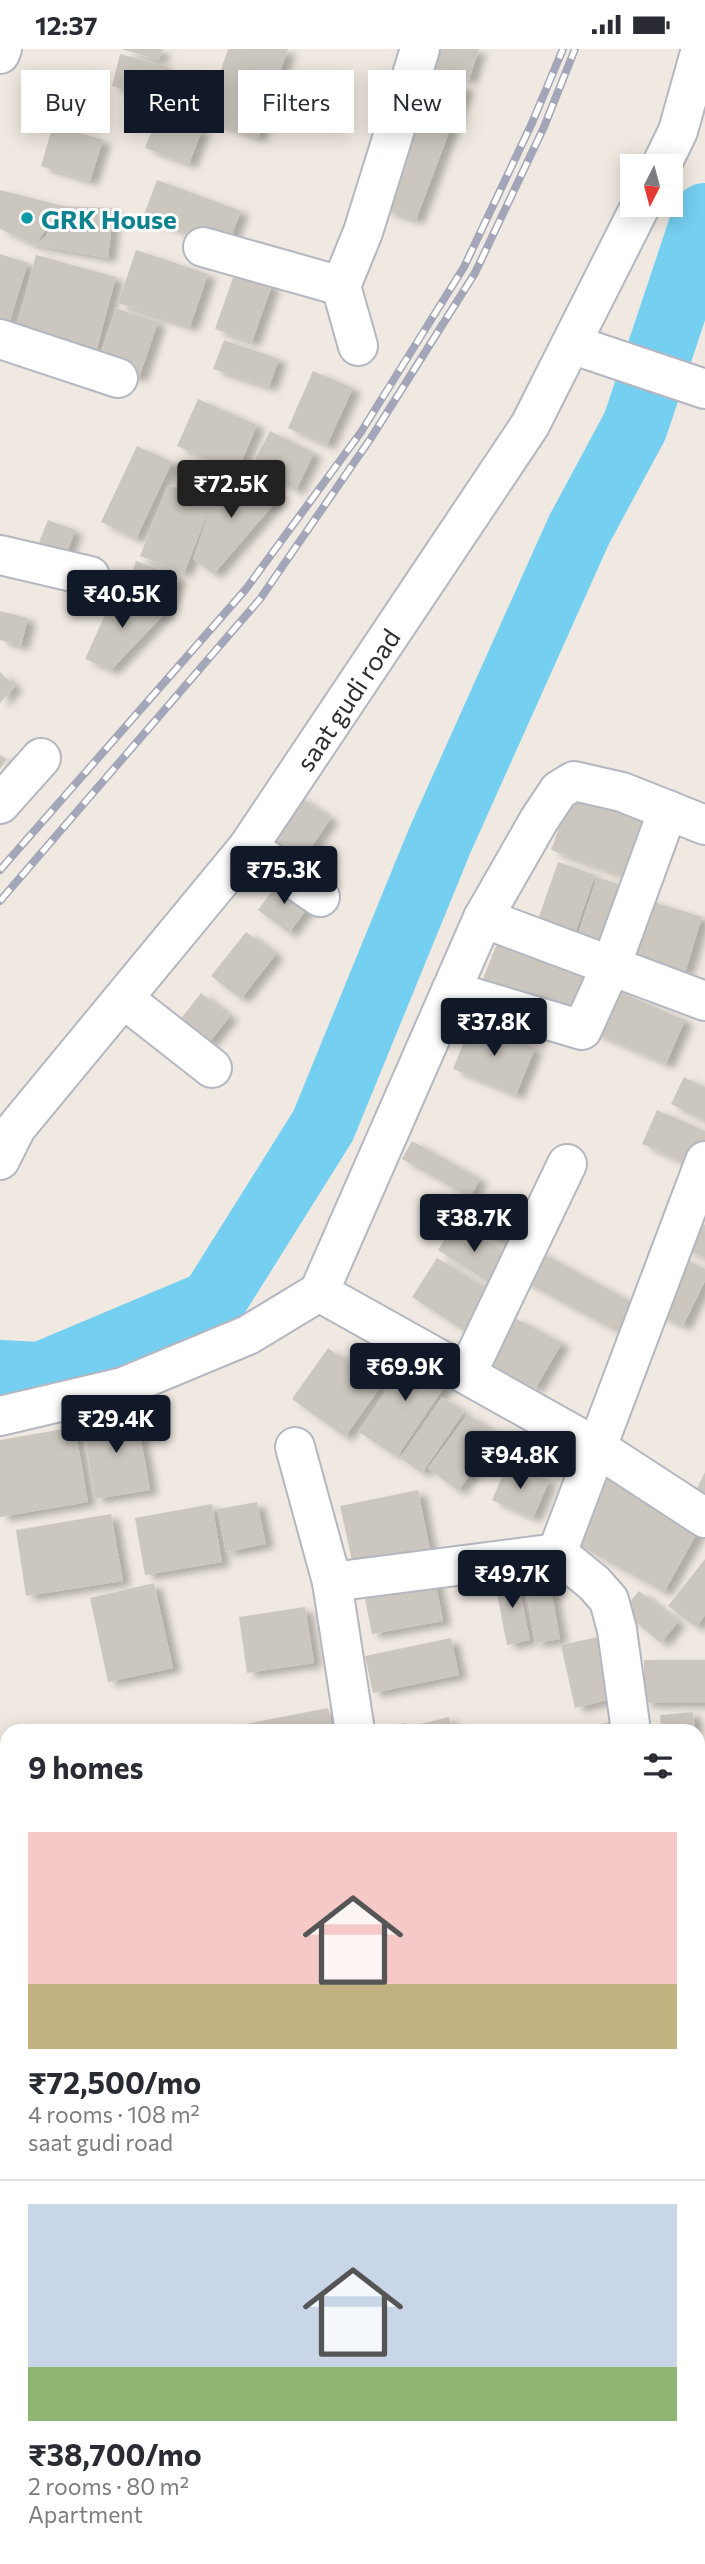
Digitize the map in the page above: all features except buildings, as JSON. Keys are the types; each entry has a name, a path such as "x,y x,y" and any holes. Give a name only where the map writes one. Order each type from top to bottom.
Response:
{"street":[{"path":"0,54 2,49"},
{"path":"667,154 678,131 701,49"},
{"path":"358,346 341,286 363,232 408,53"},
{"name":"saat gudi road","path":"0,1160 16,1128 248,846 530,425 588,349 637,217"},
{"path":"202,247 341,286"},
{"path":"0,339 118,378"},
{"path":"588,349 700,388"},
{"path":"0,555 90,576"},
{"path":"0,804 41,758"},
{"path":"0,1416 123,1387 248,1335 319,1292 483,918 559,790 575,781 622,792 705,825"},
{"path":"451,991 582,1030 611,966 668,810"},
{"path":"248,846 320,897"},
{"path":"483,918 705,1001"},
{"path":"124,999 212,1068"},
{"path":"557,1553 705,1161"},
{"path":"467,1373 567,1164"},
{"path":"319,1292 596,1447 705,1518"},
{"path":"295,1447 332,1582 354,1724"},
{"path":"332,1582 557,1553 594,1583 609,1600 617,1630 630,1724"}],"waterway":[{"path":"0,1373 41,1375 212,1303 323,1126 440,840 579,530 635,426 705,216"}],"railway":[{"path":"0,870 246,589 361,432 464,267 532,123 563,49"},
{"path":"0,901 260,599 371,438 475,273 544,127 575,49"}],"place":[{"name":"GRK House","path":"27,218"}]}
